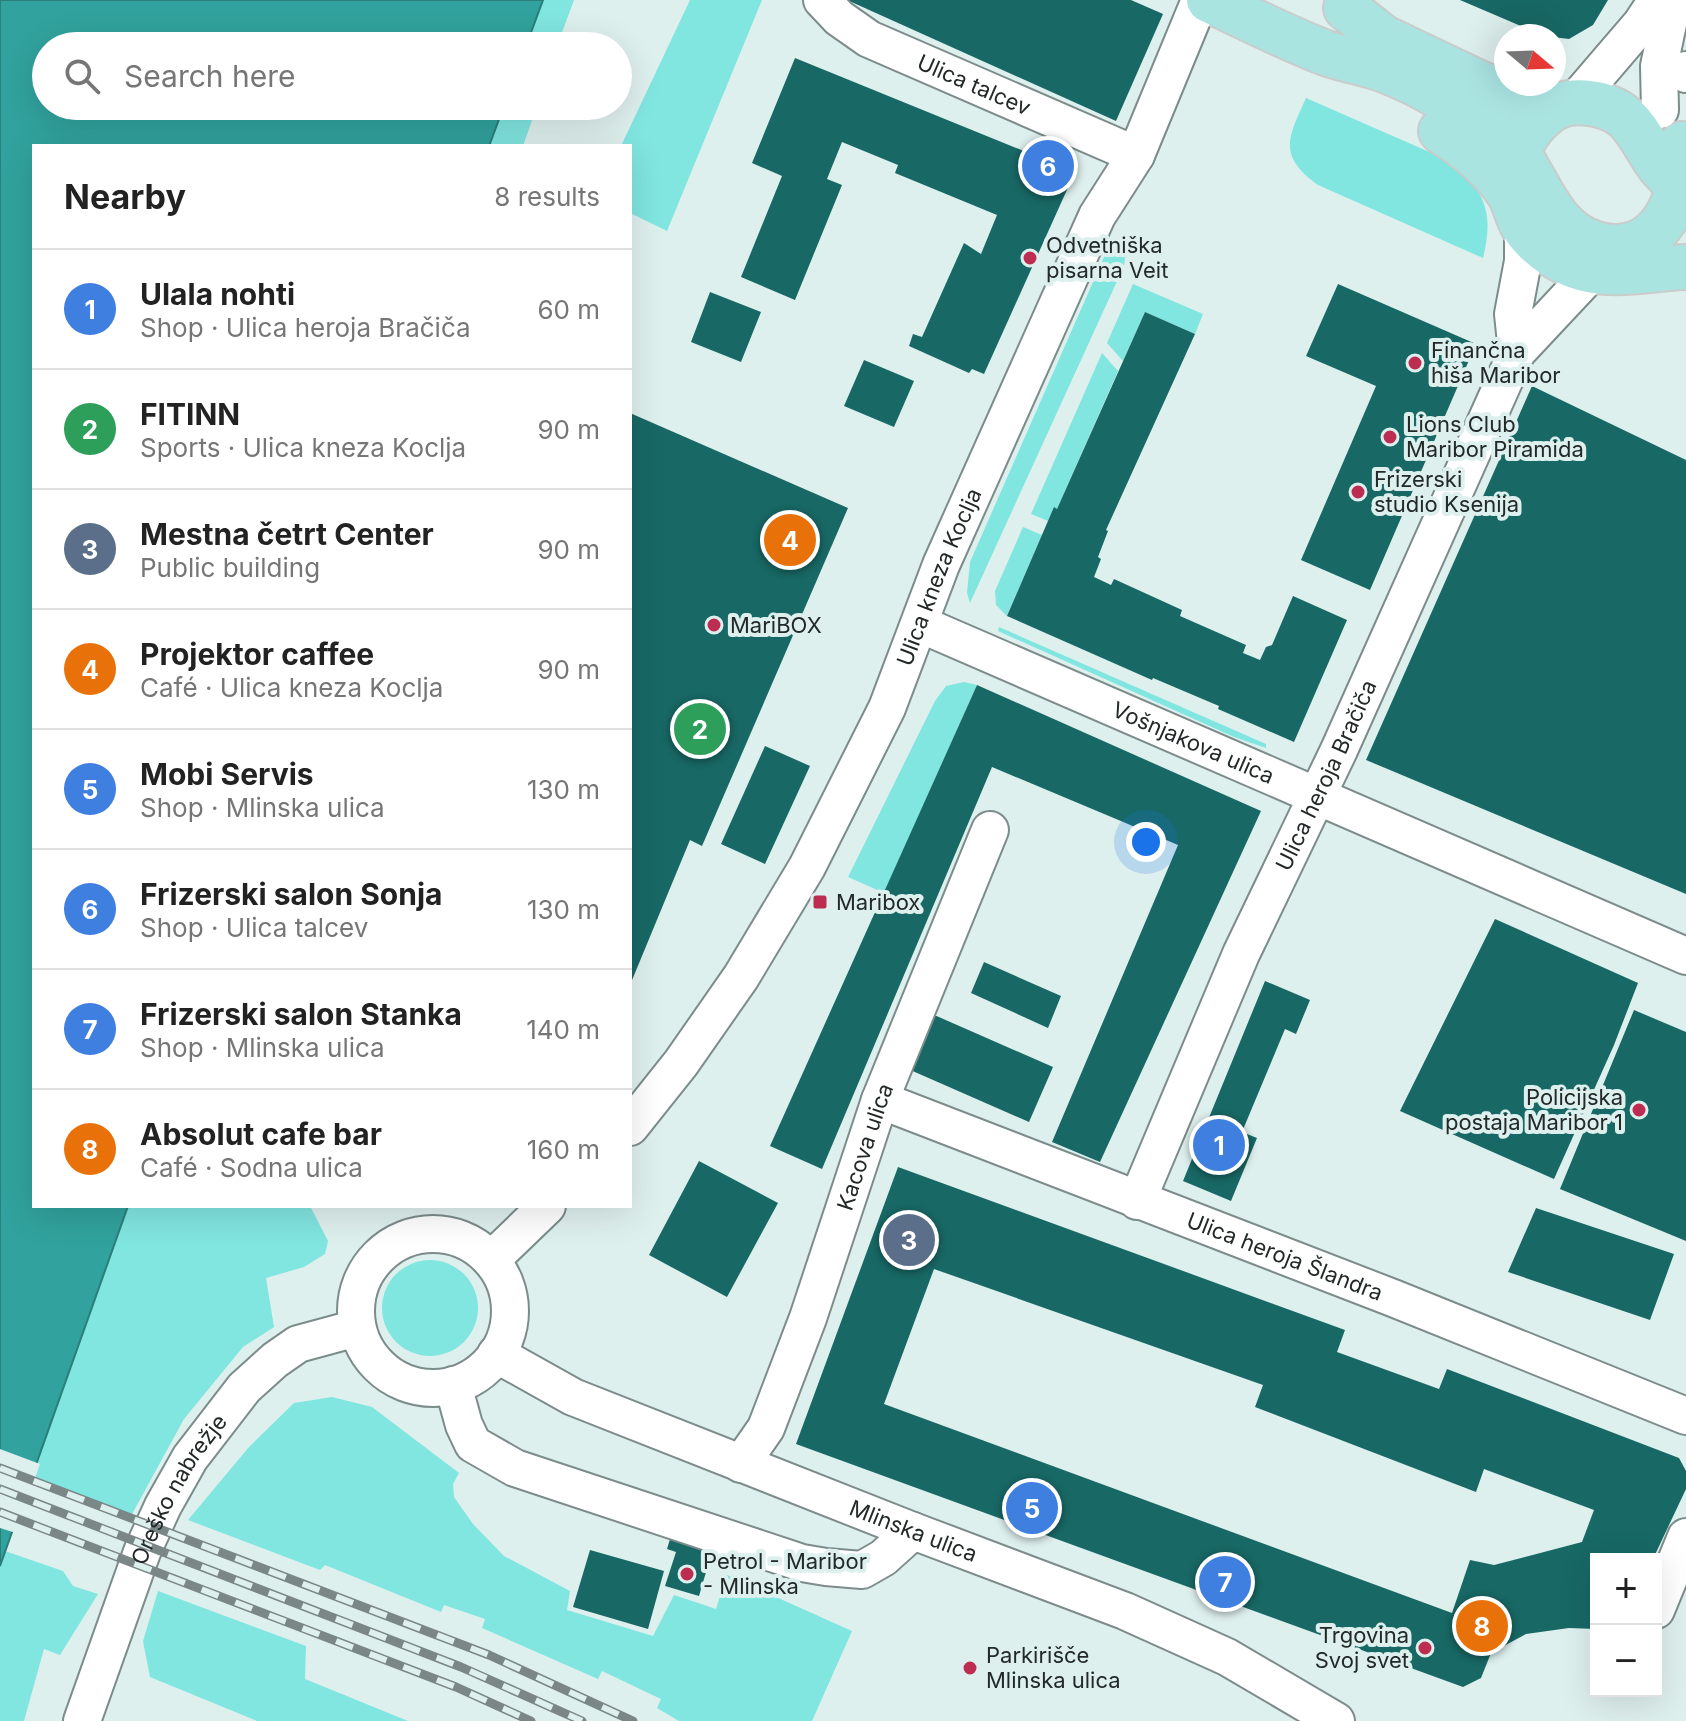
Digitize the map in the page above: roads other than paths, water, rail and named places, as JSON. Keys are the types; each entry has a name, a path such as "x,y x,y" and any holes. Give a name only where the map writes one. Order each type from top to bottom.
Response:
{"main road":[{"path":"1209,0 1327,53 1386,70 1424,89 1518,152 1550,208 1563,225 1578,237 1650,254"},
{"path":"1336,4 1384,38 1481,84 1568,91 1630,87 1646,96 1677,157 1676,204 1650,254"},
{"path":"1336,4 1391,16 1494,59"},
{"path":"1327,53 1380,94 1474,155 1540,245 1564,261 1650,254"},
{"path":"1517,211 1518,152 1527,134 1568,91"}],"street":[{"name":"Ulica talcev","path":"822,0 839,18 869,39 1136,155"},
{"name":"Ulica kneza Koclja","path":"632,1124 681,1063 741,977 807,867 887,708 941,565 1097,216 1136,155 1200,0"},
{"path":"1568,91 1641,24 1657,0"},
{"path":"1673,0 1659,66 1677,157"},
{"name":"Ulica heroja Bračiča","path":"1517,211 1523,261 1513,314 1517,352"},
{"name":"Ulica heroja Bračiča","path":"1137,1201 1241,954 1317,796 1517,352 1650,254"},
{"name":"Vošnjakova ulica","path":"920,624 1686,956"},
{"name":"Kacova ulica","path":"741,1464 766,1428 808,1318 880,1100 990,830"},
{"name":"Ulica heroja Šlandra","path":"880,1100 1393,1298 1686,1416"},
{"path":"491,1260 545,1208"},
{"path":"433,1233 467,1241 491,1260 509,1296 510,1317 505,1336 485,1368 453,1385 418,1387 385,1372 372,1360 357,1328 356,1299 365,1272 384,1250 416,1235 433,1233"},
{"name":"Oreško nabrežje","path":"82,1721 142,1552 190,1458 244,1388 275,1360 298,1344 357,1328"},
{"name":"Mlinska ulica","path":"496,1354 573,1397 1125,1611 1227,1657 1328,1719"},
{"path":"453,1385 464,1425 473,1444 515,1468 802,1563 862,1570 883,1558 913,1531"},
{"path":"1662,1595 1686,1537"}],"railway":[{"path":"0,1468 489,1655 633,1721"},
{"path":"0,1489 461,1667 582,1721"},
{"path":"0,1512 456,1687 531,1721"}],"place":[{"name":"Frizerski salon Sonja","path":"1048,166"},
{"name":"Odvetniška pisarna Veit","path":"1030,258"},
{"name":"Finančna hiša Maribor","path":"1415,363"},
{"name":"Lions Club Maribor Piramida","path":"1390,437"},
{"name":"Frizerski studio Ksenija","path":"1358,492"},
{"name":"Projektor caffee","path":"790,540"},
{"name":"MariBOX","path":"714,625"},
{"name":"FITINN","path":"700,729"},
{"name":"Maribox","path":"820,902"},
{"name":"Policijska postaja Maribor 1","path":"1639,1110"},
{"name":"Ulala nohti","path":"1219,1145"},
{"name":"Mestna četrt Center","path":"909,1240"},
{"name":"Mobi Servis","path":"1032,1508"},
{"name":"Petrol - Maribor - Mlinska","path":"687,1574"},
{"name":"Frizerski salon Stanka","path":"1225,1582"},
{"name":"Absolut cafe bar","path":"1482,1626"},
{"name":"Trgovina Svoj svet","path":"1425,1648"},
{"name":"Parkirišče Mlinska ulica","path":"970,1668"}]}
